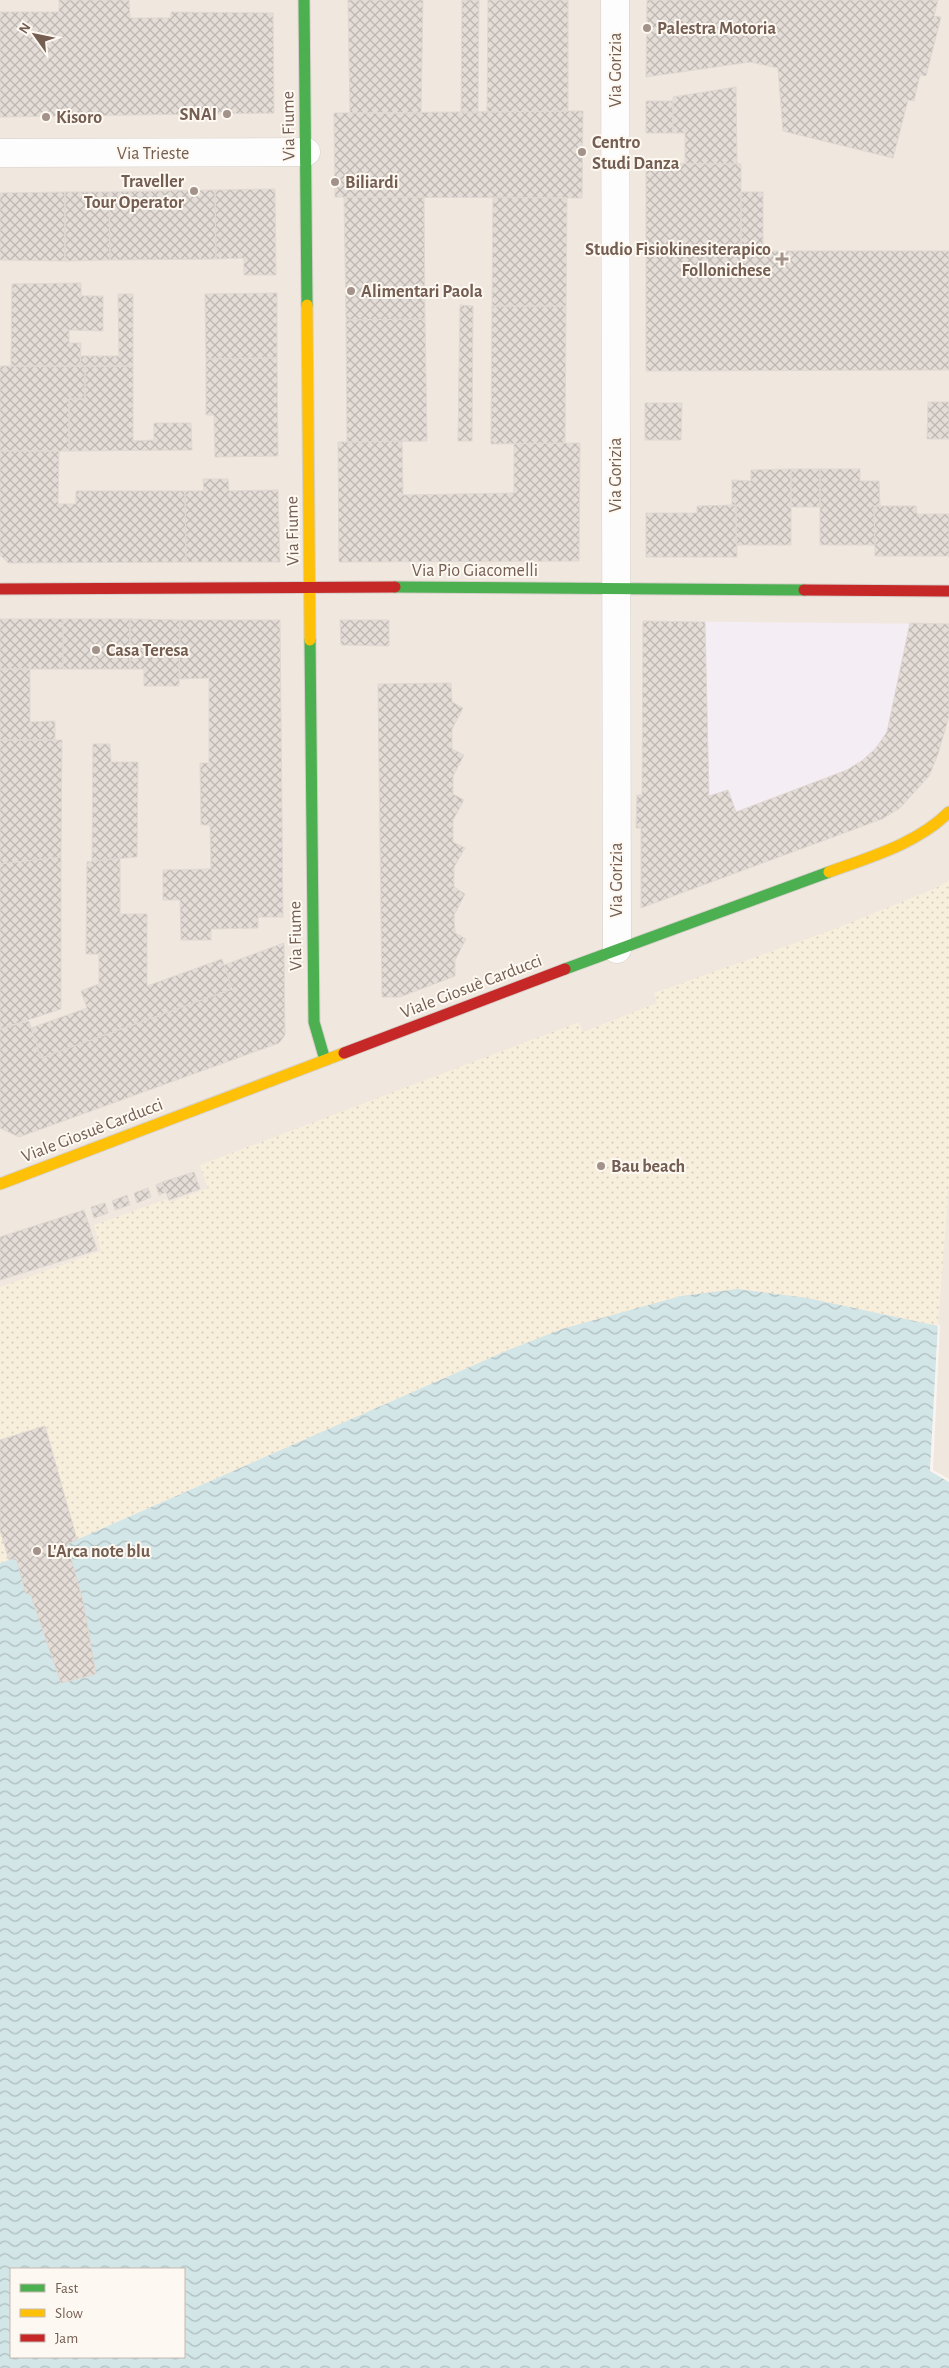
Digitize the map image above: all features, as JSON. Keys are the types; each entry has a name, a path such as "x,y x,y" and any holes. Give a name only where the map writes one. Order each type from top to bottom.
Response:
{"street":[{"name":"Via Fiume","path":"304,0 310,588 309,668 314,1022 324,1060"},
{"name":"Via Gorizia","path":"615,0 617,949"},
{"name":"Via Trieste","path":"0,153 306,152"},
{"name":"Via Pio Giacomelli","path":"0,589 615,588 949,591"},
{"name":"Viale Giosuè Carducci","path":"0,1184 617,949 889,850 936,825 949,812"}],"shaded area":[{"path":"0,0 949,0 949,1482 506,1351 166,1499 0,1563"},
{"path":"643,621 949,624 949,716 938,754 929,776 900,808 882,819 641,908 641,828 636,828 637,795 642,795"}],"sand":[{"name":"Bau beach","path":"949,881 949,1184 938,1326 807,1298 738,1289 681,1296 562,1329 506,1351 67,1544 96,1674 61,1683 30,1594 26,1594 16,1558 0,1563 0,1287 101,1251 94,1225 167,1199 170,1203 208,1188 200,1165 579,1022 583,1032 657,1003 654,993 837,928"}],"water":[{"path":"738,1289 807,1298 938,1326 930,1471 949,1482 949,2368 0,2368 0,1563 16,1558 26,1594 30,1593 61,1683 96,1674 67,1544 506,1351 562,1329 681,1296"}],"pier":[{"path":"938,1323 940,1326 933,1470 949,1479 949,1482 930,1471"}],"building":[{"path":"59,0 129,0 130,18 171,18 171,12 273,13 274,113 0,117 0,12 59,12"},
{"path":"348,0 423,0 421,114 350,113"},
{"path":"462,0 479,0 478,113 461,113"},
{"path":"488,0 568,0 568,111 487,112"},
{"path":"647,0 938,0 934,16 941,17 926,76 920,75 914,101 908,100 893,158 783,131 778,68 750,62 646,77"},
{"path":"736,87 737,164 685,164 685,133 673,133 673,97"},
{"path":"646,101 673,101 673,133 646,133"},
{"path":"583,111 582,198 335,197 334,113"},
{"path":"646,163 741,164 741,251 949,251 949,370 646,371"},
{"path":"275,189 276,275 244,275 244,258 216,259 215,190"},
{"path":"215,190 216,259 110,260 109,192"},
{"path":"65,192 65,261 0,260 0,193"},
{"path":"65,192 109,192 110,260 65,261"},
{"path":"741,192 763,192 763,251 741,251"},
{"path":"344,197 424,197 425,319 346,320"},
{"path":"493,197 567,198 566,306 492,306"},
{"path":"81,283 81,296 103,296 103,331 69,330 69,343 81,343 80,366 11,366 12,284"},
{"path":"277,293 277,358 206,359 205,294"},
{"path":"118,294 133,294 133,366 80,366 81,356 119,356"},
{"path":"460,305 473,306 472,441 458,441"},
{"path":"492,306 566,306 565,443 491,444"},
{"path":"425,319 427,441 347,442 346,320"},
{"path":"277,358 278,456 215,457 214,415 206,415 206,359"},
{"path":"0,366 85,366 85,399 69,399 69,451 0,451"},
{"path":"85,366 133,366 133,441 154,440 154,423 191,423 192,450 69,451 69,399 85,399"},
{"path":"928,402 949,402 949,439 927,439"},
{"path":"645,403 682,403 681,440 645,440"},
{"path":"402,441 403,495 514,493 514,444 580,443 579,561 339,562 338,442"},
{"path":"0,451 59,451 58,504 76,504 76,491 185,491 186,562 8,563 0,555"},
{"path":"791,469 791,545 736,545 736,505 732,506 732,480 751,481 751,470"},
{"path":"791,469 820,469 820,507 791,507"},
{"path":"820,469 860,469 860,481 879,481 880,506 874,506 875,545 820,545"},
{"path":"203,479 228,479 229,491 278,490 280,562 186,562 185,491 204,491"},
{"path":"736,505 737,557 646,557 646,513 697,513 697,506"},
{"path":"874,506 916,506 917,514 949,514 949,556 875,556"},
{"path":"0,619 63,619 63,669 0,669"},
{"name":"Casa Teresa","path":"63,619 130,619 130,669 63,669"},
{"path":"130,619 180,620 179,686 144,686 144,669 130,669"},
{"path":"180,620 280,620 283,917 258,917 258,928 211,929 211,940 181,940 180,900 163,900 163,870 211,869 210,825 201,825 200,763 209,763 209,678 179,679"},
{"path":"340,620 389,620 389,646 341,645"},
{"path":"643,621 705,622 709,796 728,790 736,812 847,770 863,760 876,748 887,732 910,623 949,624 949,716 938,754 929,776 900,808 882,819 641,908 641,828 636,828 637,795 642,795"},
{"path":"0,669 30,669 30,722 55,721 55,740 0,740"},
{"path":"451,683 452,702 463,708 452,729 452,749 464,755 453,776 453,794 464,800 453,820 453,842 465,848 454,867 454,887 465,894 454,915 455,933 466,939 455,960 455,976 400,997 382,997 378,684"},
{"path":"0,740 62,740 61,857 0,864"},
{"path":"93,744 110,744 111,762 138,762 137,857 92,861"},
{"path":"61,857 61,1009 0,1029 0,864"},
{"path":"120,858 120,914 147,914 147,986 222,959 232,989 41,1058 31,1028 87,1008 81,991 99,984 99,954 86,954 87,862"},
{"path":"284,943 285,1035 279,1043 19,1137 0,1128 0,1029 29,1021 41,1058 232,989 224,965"},
{"path":"194,1172 200,1189 169,1200 162,1182"},
{"path":"162,1182 166,1192 159,1195 156,1185"},
{"path":"148,1188 151,1197 137,1203 134,1193"},
{"path":"127,1195 130,1205 115,1210 112,1201"},
{"path":"105,1203 108,1213 94,1218 91,1207"},
{"path":"84,1210 97,1250 0,1280 0,1237"},
{"name":"L'Arca note blu","path":"45,1426 77,1540 67,1544 83,1601 96,1674 61,1683 30,1593 26,1594 16,1558 9,1560 0,1530 0,1440"}],"traffic: fast":[{"path":"304,0 307,305"},
{"path":"395,587 804,590"},
{"path":"310,640 314,1022 325,1060"},
{"path":"565,969 829,872"}],"traffic: slow":[{"path":"307,305 310,640"},
{"path":"829,872 877,855 908,841 923,833 949,812"},
{"path":"0,1184 344,1053"}],"traffic: jam":[{"path":"0,589 395,587"},
{"path":"804,590 949,591"},
{"path":"344,1053 565,969"}],"place":[{"name":"Palestra Motoria","path":"647,28"},
{"name":"SNAI","path":"227,114"},
{"name":"Kisoro","path":"46,117"},
{"name":"Centro Studi Danza","path":"582,152"},
{"name":"Biliardi","path":"335,182"},
{"name":"Traveller Tour Operator","path":"194,191"},
{"name":"Studio Fisiokinesiterapico Follonichese","path":"782,259"},
{"name":"Alimentari Paola","path":"351,291"},
{"name":"Casa Teresa","path":"96,650"},
{"name":"Bau beach","path":"601,1166"},
{"name":"L'Arca note blu","path":"37,1551"}]}
